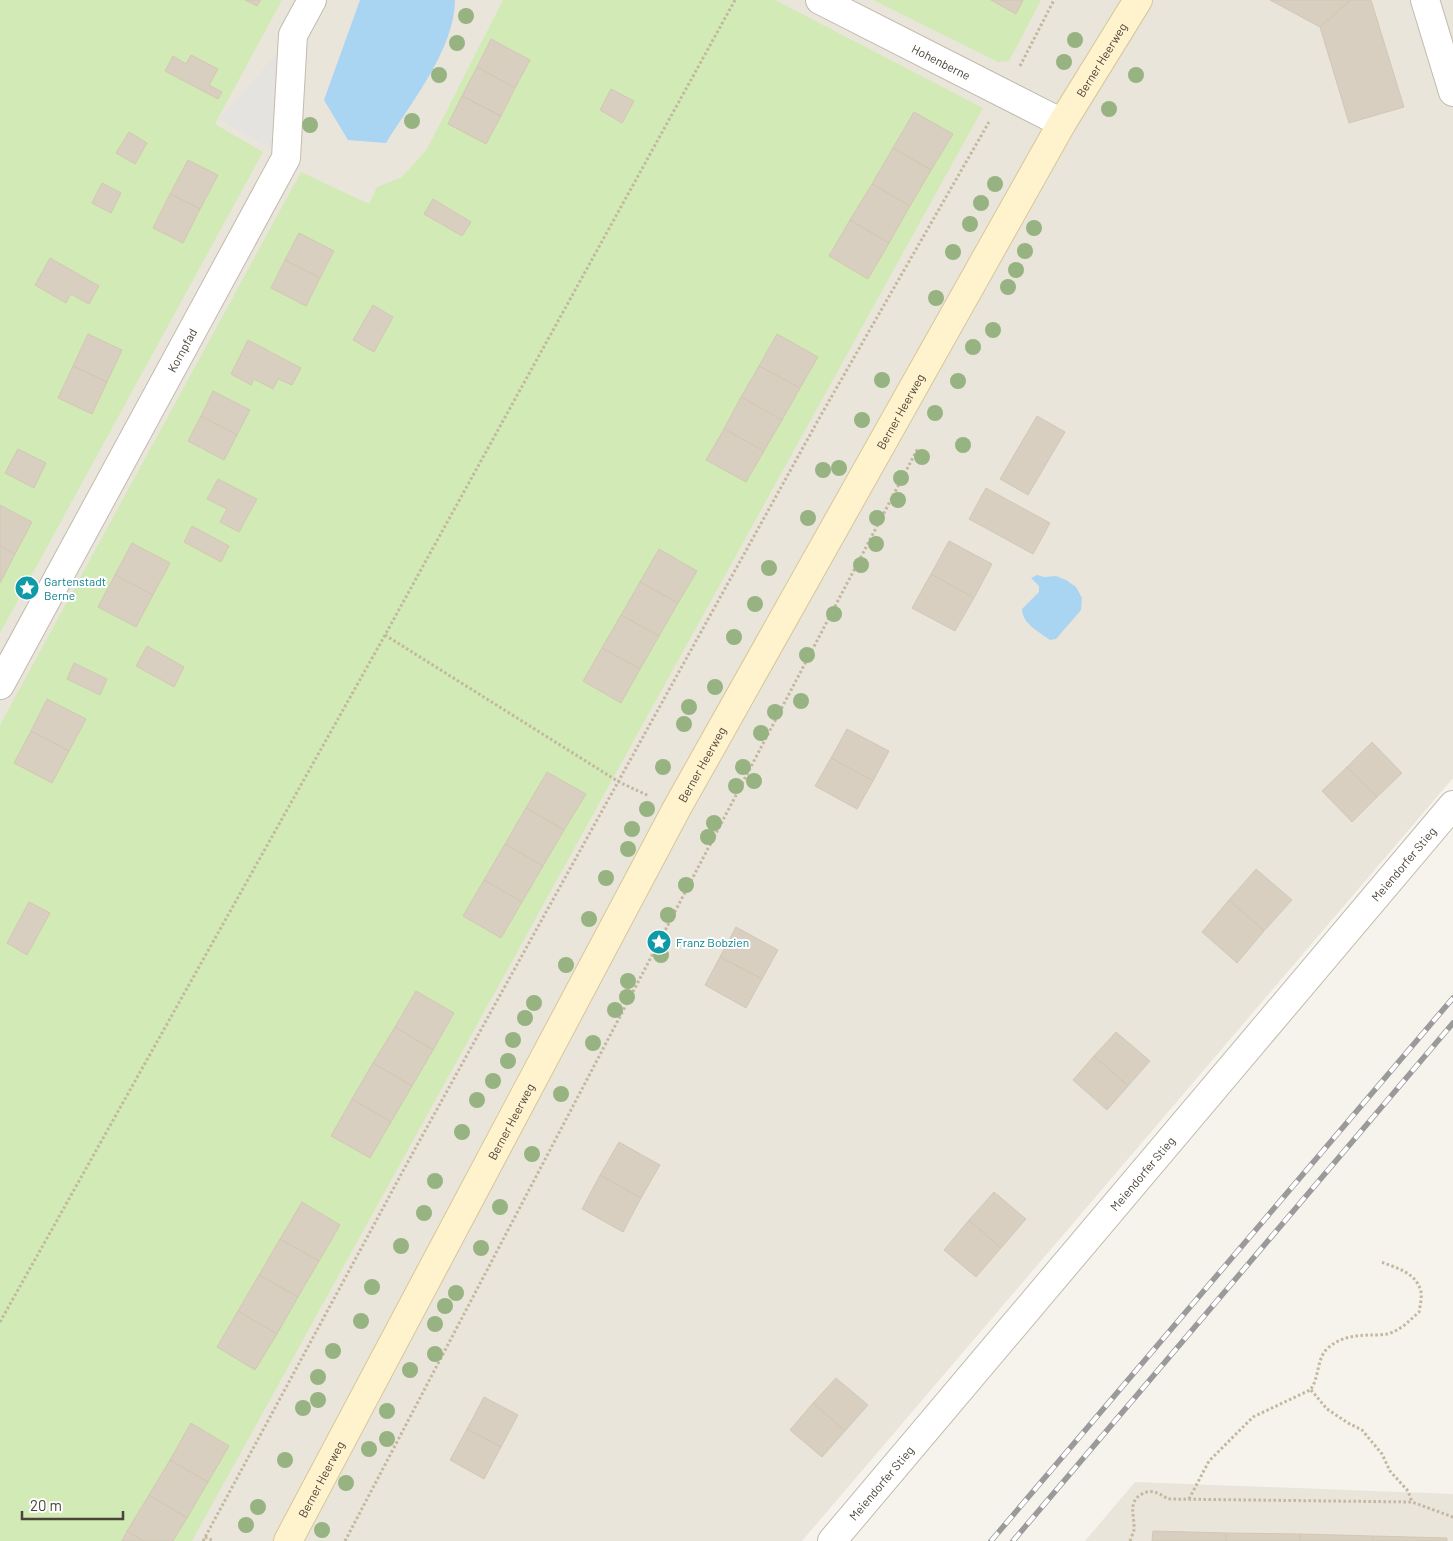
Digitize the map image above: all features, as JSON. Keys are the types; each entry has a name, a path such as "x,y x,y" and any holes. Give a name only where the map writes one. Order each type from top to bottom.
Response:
{"main road":[{"name":"Berner Heerweg","path":"288,1541 677,808 1062,123 1138,0"}],"street":[{"name":"Kornpfad","path":"0,685 286,158 293,36 312,0"},
{"name":"Hohenberne","path":"820,0 1062,123"},
{"path":"1426,0 1453,92"},
{"name":"Meiendorfer Stieg","path":"832,1541 1453,805"}],"path":[{"path":"0,1322 385,635 735,0"},
{"path":"203,1541 410,1158 821,415 1005,94 1054,0"},
{"path":"345,1541 919,447"},
{"path":"385,635 619,782 677,808"},
{"path":"1189,1499 1209,1461 1253,1417 1310,1390 1315,1384 1319,1364 1326,1349 1340,1339 1386,1334 1402,1327 1419,1312 1422,1293 1415,1280 1402,1270 1381,1262"},
{"path":"1310,1390 1327,1409 1362,1430 1382,1454 1390,1471 1408,1491 1412,1502"},
{"path":"1130,1541 1134,1530 1132,1505 1136,1497 1147,1491 1158,1492 1168,1499 1412,1502 1453,1517"},
{"path":"205,1536 214,1541"}],"shaded area":[{"path":"0,0 1453,0 1453,778 802,1541 0,1541"},
{"path":"293,35 286,158 219,119"},
{"path":"1135,1482 1453,1494 1453,1541 1085,1541"}],"green space":[{"path":"0,0 282,0 215,124 263,152 0,633"},
{"path":"503,0 775,0 983,108 192,1541 0,1541 0,725 301,172 369,204 377,187 402,177 427,149"},
{"path":"873,0 1041,0 1009,61 998,62"}],"water":[{"path":"360,0 455,0 448,37 440,56 419,93 386,143 348,140 324,100"},
{"path":"1037,575 1044,577 1056,576 1066,580 1076,587 1082,598 1081,610 1056,639 1050,640 1037,631 1028,623 1023,614 1022,609 1039,592 1039,586 1031,578"}],"building":[{"path":"245,0 261,0 257,6"},
{"path":"991,0 1023,0 1016,14"},
{"path":"1270,0 1351,0 1320,27"},
{"path":"1351,0 1371,0 1404,107 1349,123 1320,27"},
{"path":"491,39 530,60 515,88 477,67"},
{"path":"191,55 218,69 209,85 222,92 218,99 165,71 173,56 186,64"},
{"path":"477,67 515,88 501,116 462,96"},
{"path":"611,89 634,101 622,123 600,110"},
{"path":"462,96 501,116 486,144 448,124"},
{"path":"914,112 953,134 931,170 893,148"},
{"path":"129,132 147,143 135,164 116,153"},
{"path":"893,148 931,170 910,206 872,184"},
{"path":"188,160 218,175 200,209 170,194"},
{"path":"102,183 121,193 111,213 92,203"},
{"path":"872,184 910,206 889,243 850,220"},
{"path":"170,194 200,209 183,243 153,228"},
{"path":"433,199 471,222 462,236 424,214"},
{"path":"850,220 889,243 868,279 829,256"},
{"path":"299,233 334,251 320,278 285,260"},
{"path":"50,258 99,286 89,304 71,294 66,303 35,285"},
{"path":"285,260 320,278 306,306 271,288"},
{"path":"373,305 393,317 374,352 353,340"},
{"path":"88,334 122,350 107,382 73,366"},
{"path":"777,334 818,357 800,388 759,366"},
{"path":"248,340 301,368 292,385 278,379 273,389 254,379 251,385 231,374"},
{"path":"73,366 107,382 92,414 58,398"},
{"path":"759,366 800,388 782,420 741,397"},
{"path":"213,391 250,410 237,435 201,416"},
{"path":"741,397 782,420 764,451 724,429"},
{"path":"201,416 237,435 224,460 188,441"},
{"path":"1037,416 1065,432 1028,495 1000,479"},
{"path":"724,429 764,451 746,482 706,460"},
{"path":"18,449 46,463 34,488 5,473"},
{"path":"218,479 257,499 239,532 220,522 227,509 207,499"},
{"path":"986,488 1050,523 1033,554 969,519"},
{"path":"0,505 32,522 15,554 0,546"},
{"path":"192,526 229,546 221,562 184,542"},
{"path":"949,541 992,564 974,598 931,574"},
{"path":"132,543 170,563 153,595 115,575"},
{"path":"0,546 15,554 0,583"},
{"path":"659,549 697,571 678,603 640,582"},
{"path":"931,574 974,598 955,631 912,608"},
{"path":"115,575 153,595 136,627 98,607"},
{"path":"640,582 678,603 659,636 621,615"},
{"path":"621,615 659,636 640,669 602,648"},
{"path":"147,646 184,667 174,687 136,666"},
{"path":"602,648 640,669 621,703 583,681"},
{"path":"74,663 107,679 100,695 67,679"},
{"path":"47,699 86,719 69,751 31,731"},
{"path":"847,729 889,751 873,781 831,758"},
{"path":"31,731 69,751 52,783 14,763"},
{"path":"1372,742 1402,773 1377,797 1347,767"},
{"path":"831,758 873,781 857,809 815,786"},
{"path":"1347,767 1377,797 1352,822 1322,791"},
{"path":"547,772 586,794 564,830 526,808"},
{"path":"526,808 564,830 543,866 505,844"},
{"path":"505,844 543,866 522,902 484,880"},
{"path":"1256,869 1292,900 1264,931 1229,900"},
{"path":"484,880 522,902 501,938 463,916"},
{"path":"1229,900 1264,931 1237,963 1202,932"},
{"path":"29,902 50,913 27,955 7,943"},
{"path":"736,927 778,950 762,979 720,957"},
{"path":"720,957 762,979 746,1008 705,985"},
{"path":"416,991 454,1013 433,1050 395,1027"},
{"path":"395,1027 433,1050 412,1086 373,1063"},
{"path":"1116,1032 1150,1061 1128,1086 1094,1056"},
{"path":"1094,1056 1128,1086 1107,1110 1073,1080"},
{"path":"373,1063 412,1086 391,1122 352,1099"},
{"path":"352,1099 391,1122 370,1158 331,1136"},
{"path":"619,1142 660,1165 641,1198 600,1175"},
{"path":"600,1175 641,1198 623,1232 582,1209"},
{"path":"994,1192 1026,1219 1001,1248 969,1220"},
{"path":"302,1202 340,1225 319,1261 280,1239"},
{"path":"969,1220 1001,1248 976,1277 944,1250"},
{"path":"280,1239 319,1261 298,1297 259,1275"},
{"path":"259,1275 298,1297 277,1334 238,1311"},
{"path":"238,1311 277,1334 255,1370 217,1347"},
{"path":"836,1378 868,1405 845,1431 813,1403"},
{"path":"484,1397 518,1415 501,1447 467,1429"},
{"path":"813,1403 845,1431 822,1457 790,1430"},
{"path":"191,1423 229,1446 208,1482 170,1460"},
{"path":"467,1429 501,1447 484,1479 450,1460"},
{"path":"170,1460 208,1482 187,1518 149,1495"},
{"path":"149,1495 187,1518 173,1541 144,1541 127,1531"},
{"path":"127,1531 144,1541 122,1541"},
{"path":"1153,1531 1226,1533 1226,1541 1152,1541"},
{"path":"1226,1533 1300,1534 1300,1541 1226,1541"},
{"path":"1300,1534 1373,1536 1373,1541 1300,1541"},
{"path":"1373,1536 1447,1538 1447,1541 1373,1541"}],"railway":[{"path":"991,1541 1453,998"},
{"path":"1013,1541 1453,1023"}],"place":[{"name":"Gartenstadt Berne","path":"27,588"},
{"name":"Franz Bobzien","path":"659,942"}]}
